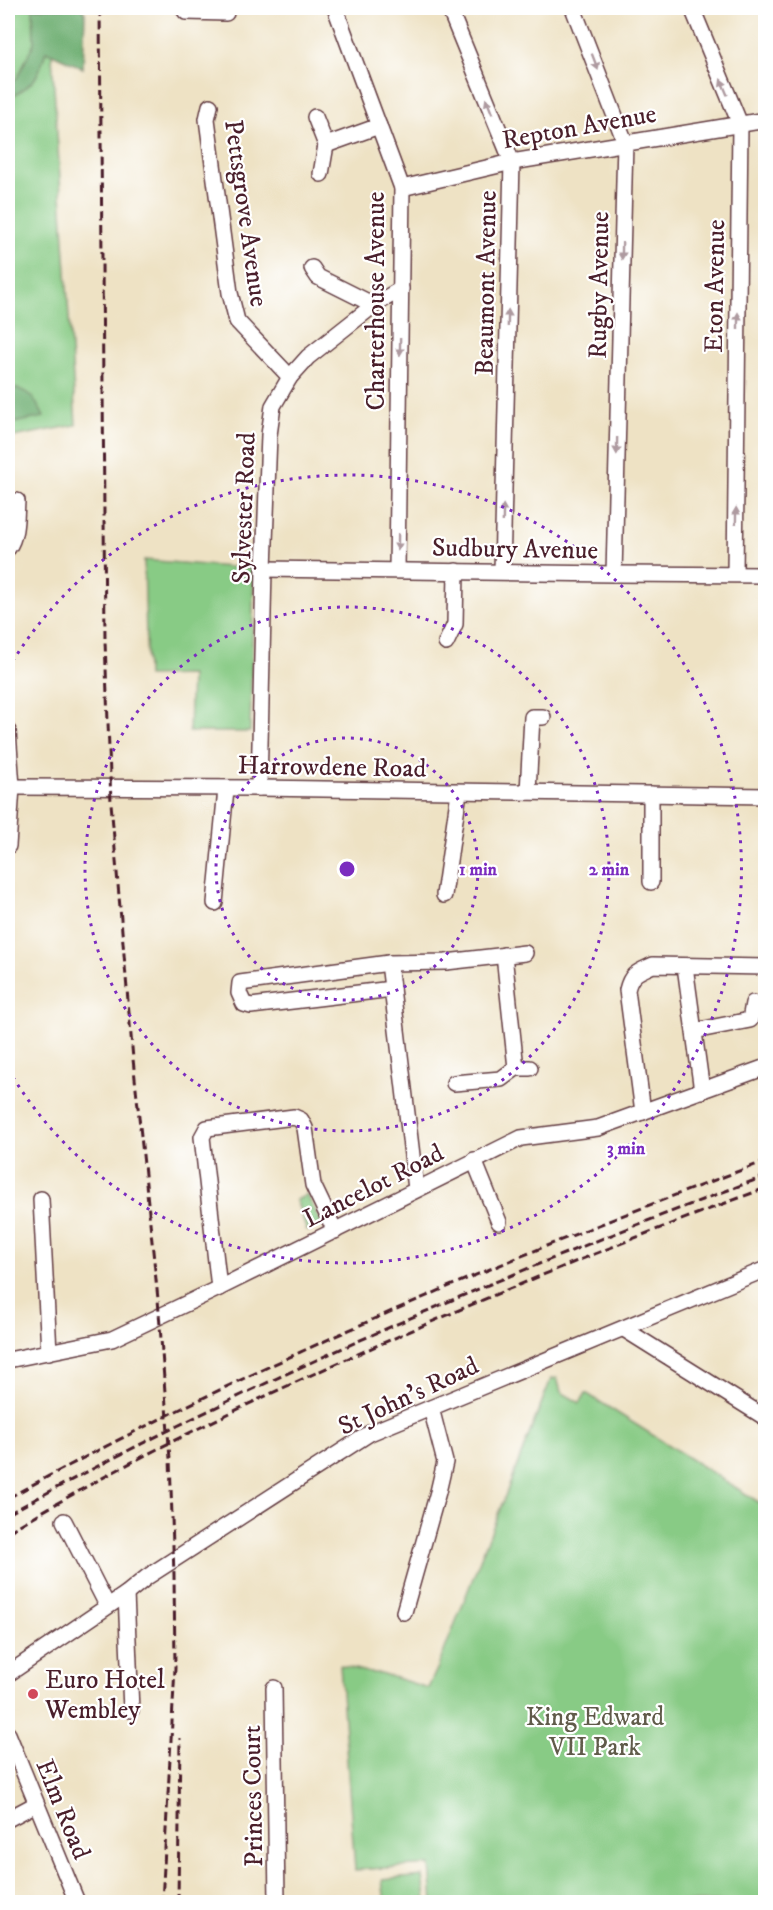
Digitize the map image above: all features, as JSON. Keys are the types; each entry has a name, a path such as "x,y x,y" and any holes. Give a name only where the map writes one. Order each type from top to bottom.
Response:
{"street":[{"path":"183,8 186,12 226,14"},
{"name":"Charterhouse Avenue","path":"335,8 402,188 397,570"},
{"name":"Beaumont Avenue","path":"449,8 512,162 502,572"},
{"name":"Rugby Avenue","path":"573,8 625,142 614,574"},
{"name":"Eton Avenue","path":"692,8 740,124 735,574"},
{"name":"Pettsgrove Avenue","path":"210,106 207,119 230,293 237,321 290,377"},
{"path":"315,117 326,145 321,174"},
{"name":"Repton Avenue","path":"402,188 512,162 765,120"},
{"path":"326,145 379,126"},
{"path":"312,268 318,277 374,305"},
{"name":"Sylvester Road","path":"259,788 264,569 271,416 276,398 290,377 308,357 374,305 401,289"},
{"path":"8,548 14,529 17,501"},
{"name":"Sudbury Avenue","path":"264,569 765,575"},
{"path":"446,643 455,624 456,571"},
{"path":"528,792 533,717"},
{"path":"8,731 12,787 8,846"},
{"name":"Harrowdene Road","path":"12,787 259,788 765,796"},
{"path":"215,903 226,789"},
{"path":"444,895 459,792"},
{"path":"651,794 651,882"},
{"path":"392,989 251,1006 244,1004 239,993 240,983 388,963 446,962 525,953"},
{"path":"454,1083 501,1079 523,1068 504,956"},
{"path":"388,963 416,1189"},
{"path":"642,1112 627,990 630,979 637,972 653,965 765,967"},
{"path":"685,966 702,1091"},
{"path":"694,1031 750,1020 753,1003"},
{"name":"Lancelot Road","path":"8,1360 112,1339 521,1138 598,1128 765,1067"},
{"path":"219,1288 202,1137 207,1128 294,1117 302,1120 313,1185 335,1231"},
{"path":"474,1160 499,1222"},
{"path":"41,1199 49,1352"},
{"name":"St John's Road","path":"8,1674 126,1594 147,1577 370,1433 765,1269"},
{"path":"624,1329 765,1418"},
{"path":"404,1612 445,1462 431,1408"},
{"path":"64,1521 107,1605"},
{"path":"126,1594 131,1710"},
{"name":"Princes Court","path":"274,1689 278,1902"},
{"name":"Elm Road","path":"8,1734 77,1902"},
{"path":"8,1819 36,1804"}],"green space":[{"path":"8,8 52,8 52,56 76,425 8,438"},
{"path":"33,8 82,8 85,13 83,68 46,51 37,75 24,89 8,100 8,85 17,78 34,43"},
{"path":"8,387 21,390 31,396 44,417 8,424"},
{"path":"144,560 254,569 250,732 189,732 191,675 147,676"},
{"path":"307,1195 322,1224 307,1231 296,1200"},
{"name":"King Edward VII Park","path":"557,1378 561,1392 580,1403 586,1393 765,1506 765,1902 433,1902 430,1865 355,1870 340,1665 370,1673 380,1673 428,1688 551,1379"},
{"path":"423,1876 426,1899 385,1902 382,1880"}],"railway":[{"path":"100,8 105,641 111,803 133,1059 158,1299 170,1459 174,1575 175,1668 162,1902"},
{"path":"8,1498 192,1403 381,1316 572,1236 766,1161"},
{"path":"8,1514 192,1419 381,1331 572,1251 766,1176"},
{"path":"8,1532 162,1447 321,1370 554,1270 766,1188"},
{"path":"178,1902 180,1738"}],"place":[{"name":"Euro Hotel Wembley","path":"33,1694"}]}
